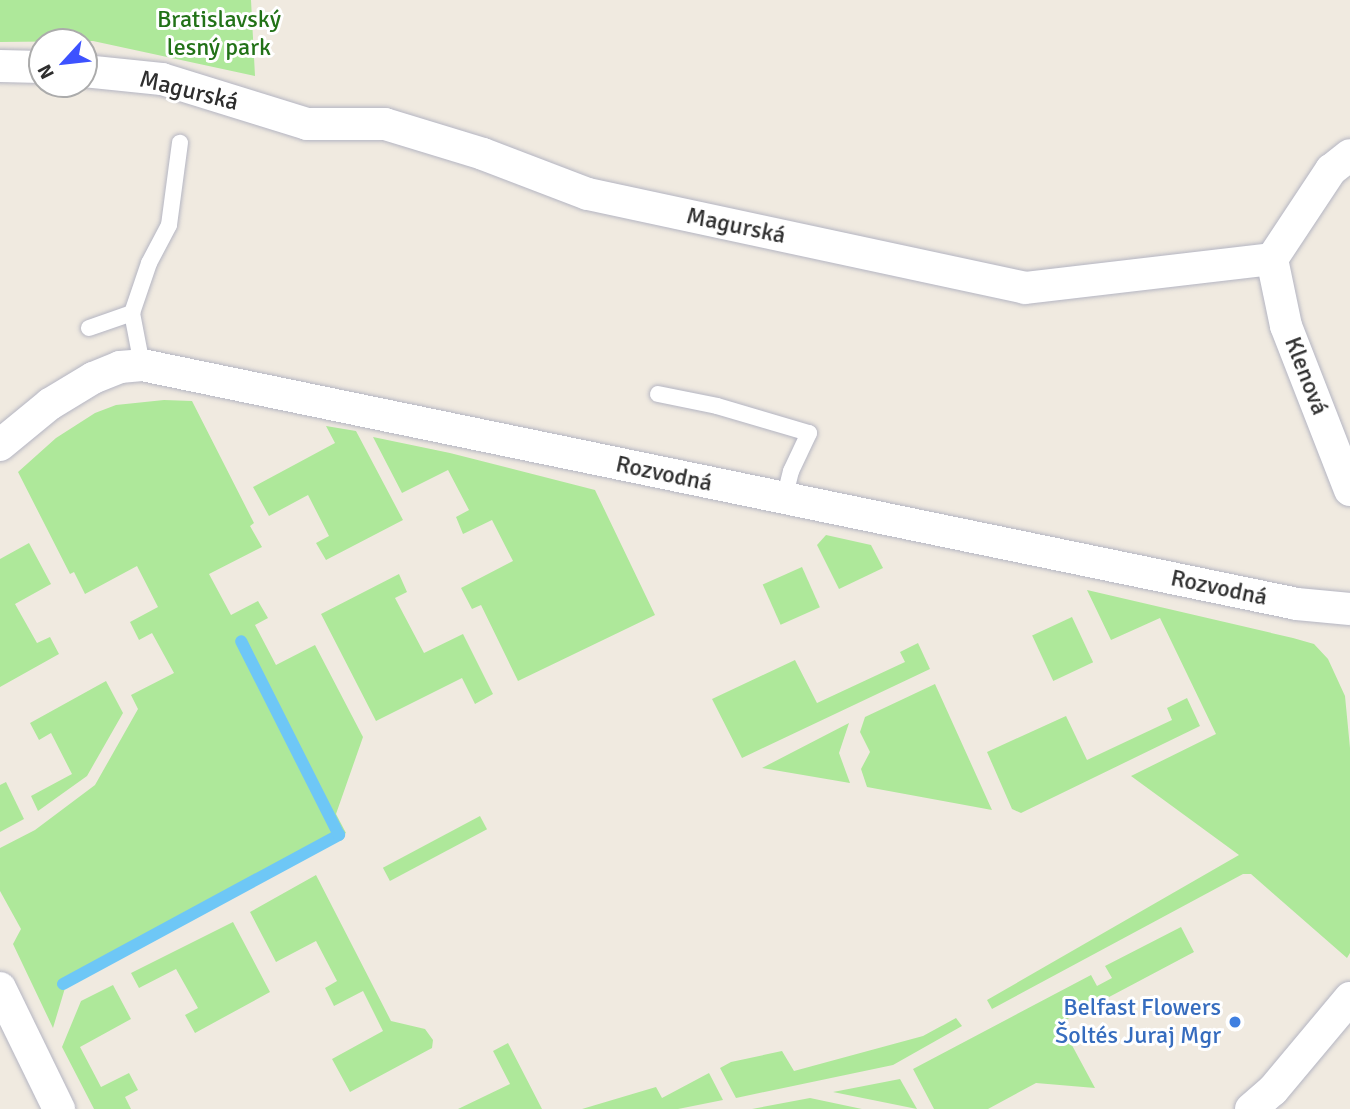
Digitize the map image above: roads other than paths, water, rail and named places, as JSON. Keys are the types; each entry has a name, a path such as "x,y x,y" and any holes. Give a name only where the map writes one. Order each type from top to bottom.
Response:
{"street":[{"path":"0,66 28,66"},
{"name":"Magurská","path":"98,72 162,79 307,124 385,124 483,154 588,194 1026,288 1272,259"},
{"path":"1272,259 1331,170 1350,155"},
{"name":"Klenová","path":"1272,259 1286,326 1350,490"},
{"name":"Rozvodná","path":"0,445 50,404 93,378 120,367 142,365 1297,604 1350,609"},
{"path":"0,988 59,1109"},
{"path":"1251,1109 1273,1090 1350,998"}],"lane":[{"path":"142,365 132,313 149,263 169,225 180,143"},
{"path":"89,328 132,313"},
{"path":"658,394 717,407 809,433 792,471 785,499"}],"waterway":[{"path":"63,984 339,835 241,641"}],"place":[{"name":"Belfast Flowers Šoltés Juraj Mgr","path":"1235,1022"}],"park label":[{"name":"Bratislavský lesný park","path":"219,34"}]}
